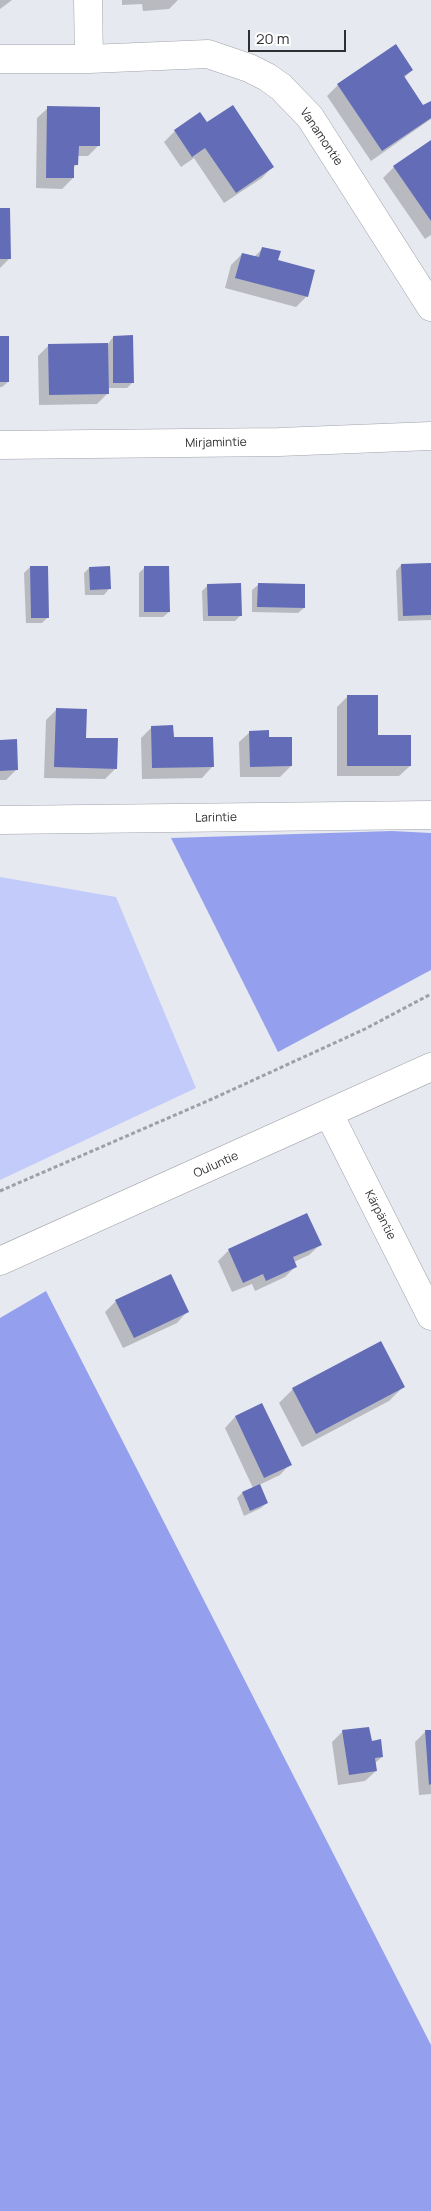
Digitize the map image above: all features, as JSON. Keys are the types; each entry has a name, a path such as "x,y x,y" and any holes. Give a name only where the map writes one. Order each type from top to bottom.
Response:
{"street":[{"path":"88,0 89,59"},
{"name":"Vanamontie","path":"0,59 89,59 208,54 249,68 281,87 310,117 431,307"},
{"name":"Mirjamintie","path":"0,445 279,442 431,436"},
{"name":"Larintie","path":"0,820 431,815"},
{"name":"Ouluntie","path":"0,1261 431,1067"},
{"name":"Kärpäntie","path":"329,1114 431,1316"}],"path":[{"path":"0,1191 230,1091 365,1029 431,994"}],"shaded area":[{"path":"392,831 431,833 431,970 278,1052 171,838"},
{"path":"0,877 116,897 196,1088 0,1180"},
{"path":"46,1291 431,2045 431,2211 0,2211 0,1318"}],"building":[{"path":"396,44 413,70 404,76 423,105 431,101 431,118 382,151 337,84"},
{"path":"233,105 274,167 236,193 205,148 192,157 174,130 200,112 207,122"},
{"path":"47,106 100,107 100,146 79,146 78,165 74,165 74,178 46,178"},
{"path":"431,140 431,221 393,166"},
{"path":"0,208 10,208 11,259 0,259"},
{"path":"262,247 281,251 278,260 315,270 308,297 235,278 242,253 259,257"},
{"path":"133,335 134,383 113,383 113,336"},
{"path":"0,336 9,336 9,382 0,382"},
{"path":"108,343 109,394 49,395 48,344"},
{"path":"431,563 431,615 403,616 401,564"},
{"path":"30,566 48,566 49,618 31,618"},
{"path":"110,566 111,589 90,590 89,567"},
{"path":"144,566 169,566 170,612 144,612"},
{"path":"241,583 242,616 208,616 207,584"},
{"path":"258,583 305,584 305,608 257,607"},
{"path":"347,695 378,695 378,735 411,735 411,766 347,766"},
{"path":"56,708 87,709 86,738 118,738 117,769 54,767"},
{"path":"173,725 174,737 213,737 214,767 152,768 151,726"},
{"path":"269,730 269,737 292,737 292,766 250,767 249,731"},
{"path":"17,739 18,770 0,771 0,740"},
{"path":"307,1213 322,1245 293,1257 297,1267 266,1281 263,1274 243,1283 228,1249"},
{"path":"171,1274 189,1312 134,1338 115,1300"},
{"path":"381,1341 405,1387 316,1434 292,1388"},
{"path":"262,1403 292,1465 264,1478 235,1416"},
{"path":"260,1484 268,1503 250,1511 242,1492"},
{"path":"369,1727 372,1741 381,1739 383,1757 375,1758 377,1771 349,1775 342,1730"},
{"path":"425,1730 431,1730 431,1784 429,1785"}]}
